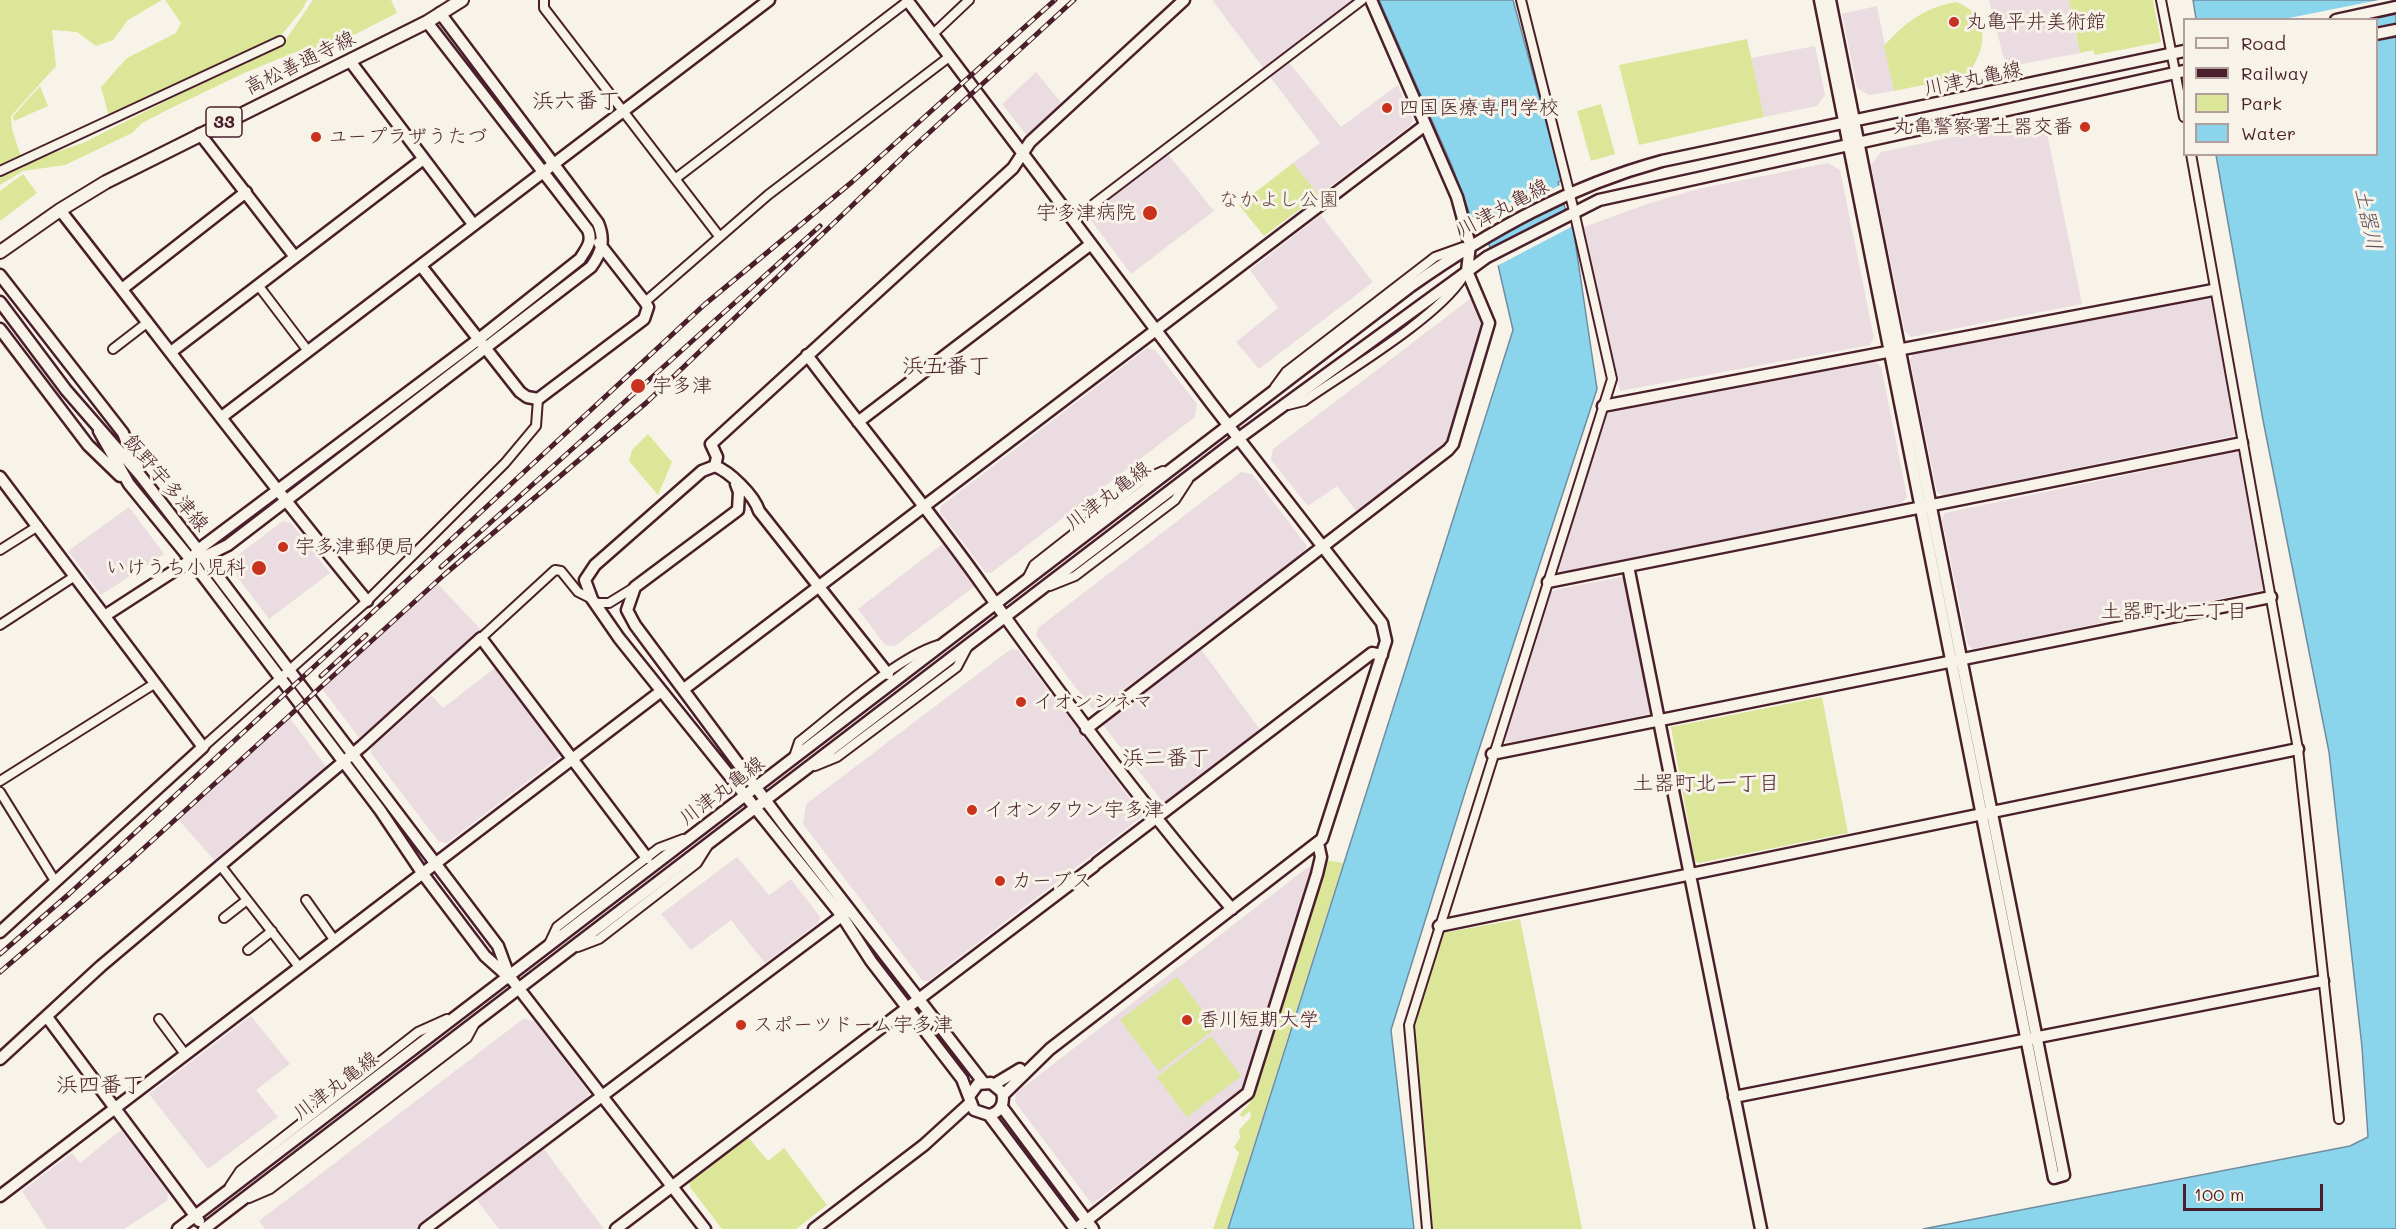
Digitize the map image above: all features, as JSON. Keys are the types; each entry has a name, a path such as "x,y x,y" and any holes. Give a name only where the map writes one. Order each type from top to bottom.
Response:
{"main road":[{"name":"高松善通寺線","path":"0,252 60,210 106,182 427,22 441,9 462,0"}],"street":[{"path":"544,0 544,8 719,236"},
{"path":"223,416 769,0"},
{"path":"675,179 908,0 1321,547 1382,623 1386,641 1382,655 1324,835 1318,843 1050,1049 995,1084 983,1082 975,1087 970,1099 924,1145"},
{"path":"932,34 969,0"},
{"path":"715,466 717,456 711,444 1013,168 1031,141 1184,0"},
{"path":"1074,219 1362,0"},
{"path":"1086,729 1453,444 1489,328 1467,270 1474,242 1371,0"},
{"path":"1427,1229 1409,1025 1492,754 1612,379 1521,0"},
{"path":"1820,0 1843,123 1895,351"},
{"path":"1830,0 1860,141 1895,351 1924,505 1957,660 2031,1039 2054,1178 2064,1175 2031,1039"},
{"path":"2161,0 2172,54 2180,72 2183,106"},
{"path":"2345,18 2396,7"},
{"path":"0,932 202,747 367,601 533,432 536,426 538,399 644,319 648,307 602,244 597,223 441,9"},
{"path":"106,615 191,560 228,545 482,344 580,259 590,240 588,230 427,22"},
{"path":"2378,34 2396,30"},
{"path":"0,171 280,41"},
{"name":"川津丸亀線","path":"178,1229 692,835 950,641 1411,286 1474,242 1566,194 1615,174 1662,161 2183,51"},
{"path":"645,302 719,236 949,57"},
{"path":"350,61 473,224"},
{"name":"川津丸亀線","path":"204,1229 478,1017 810,768 1192,473 1487,257 1599,200 1655,185 2180,72"},
{"path":"684,689 1424,126"},
{"path":"200,134 295,257"},
{"path":"2191,156 2213,290 2298,749 2339,1119"},
{"path":"171,352 423,160"},
{"path":"122,289 246,192"},
{"path":"60,210 367,601"},
{"path":"590,240 602,244"},
{"path":"202,554 278,490 591,267 599,256 602,244"},
{"path":"858,422 1091,244"},
{"path":"421,266 523,395 538,399"},
{"path":"0,276 123,433 140,475"},
{"path":"258,285 308,351"},
{"path":"1603,406 2213,290"},
{"name":"飯野宇多津線","path":"0,302 99,431 140,475 202,554 285,674"},
{"path":"113,349 148,322"},
{"path":"0,329 88,445 129,484"},
{"path":"807,355 924,508 1086,729 1232,909"},
{"name":"飯野宇多津線","path":"99,431 129,484 285,674"},
{"path":"1548,582 2242,443"},
{"path":"888,674 759,511 746,490 736,484 724,470 715,466 702,471 595,565 585,580 594,601 660,692 744,796 846,913 983,1082"},
{"path":"0,477 106,615 202,747"},
{"path":"736,484 739,492 738,510"},
{"path":"0,1059 220,865 352,754 555,570 561,571 578,592 594,601 609,603 635,587 738,510 759,511"},
{"path":"0,550 38,526"},
{"path":"1628,566 1761,1229"},
{"path":"0,625 75,576"},
{"path":"635,587 628,602 630,618 758,786 846,913 871,961 962,1079 978,1113 989,1116 1075,1229 1089,1225 1248,1093 1317,874 1321,857 1318,843"},
{"path":"1492,754 2271,597"},
{"path":"481,638 574,758 647,858"},
{"path":"794,758 799,742 888,674 924,649 950,641"},
{"path":"616,1229 1372,653 1382,655"},
{"path":"285,674 352,754 498,946 509,976"},
{"path":"285,674 342,762 380,810 423,874 485,956 509,976 518,987 705,1229"},
{"path":"0,781 154,684"},
{"path":"0,1196 660,692"},
{"path":"1438,926 2298,749"},
{"path":"0,792 55,881"},
{"path":"548,946 557,927 659,848 692,835"},
{"path":"220,865 300,968"},
{"path":"224,918 247,900"},
{"path":"306,900 335,940"},
{"path":"425,1229 846,913"},
{"path":"248,950 272,931"},
{"path":"1734,1097 2323,981"},
{"path":"46,1017 204,1229"},
{"path":"159,1019 185,1054"},
{"path":"1003,1095 1050,1049"},
{"path":"995,1084 1003,1095 1002,1107 1089,1225"},
{"path":"989,1116 1002,1107"},
{"path":"814,1229 924,1145 978,1113"}],"shaded area":[{"name":"四国医療専門学校","path":"1212,0 1353,0 1282,54 1341,127 1398,85 1413,120 1411,125 1319,195 1293,163 1320,143"},
{"path":"1989,0 2069,0 2080,53 2006,67"},
{"path":"1877,6 1894,91 1869,95 1857,88 1842,14"},
{"path":"1815,46 1825,95 1817,106 1764,117 1751,58"},
{"path":"1036,72 1064,106 1028,137 1002,104"},
{"path":"2044,118 2082,304 1911,337 1905,332 1871,165 1881,152"},
{"name":"宇多津病院","path":"1167,153 1214,211 1131,274 1087,215"},
{"path":"1828,163 1840,170 1874,338 1870,345 1620,391 1581,228 1650,203 1698,189"},
{"path":"1321,215 1373,282 1259,369 1236,342 1278,308 1250,270"},
{"path":"2208,298 2212,300 2237,433 2234,436 1943,495 1937,492 1910,360 1913,354"},
{"path":"1470,299 1476,301 1484,327 1447,442 1357,512 1337,486 1308,506 1271,460 1273,449"},
{"path":"1147,348 1155,350 1197,404 1195,417 991,573 985,572 940,512 941,506"},
{"path":"1875,362 1881,366 1907,497 1902,503 1561,572 1558,568 1607,415 1611,412"},
{"path":"2236,452 2241,455 2267,586 2263,590 1973,649 1968,645 1942,519 1945,513"},
{"path":"1241,472 1252,474 1307,546 1304,552 1097,710 1092,709 1036,635 1038,628"},
{"path":"129,507 164,554 101,595 68,551"},
{"path":"283,521 291,523 330,573 269,619 236,575 238,555"},
{"path":"945,542 975,582 974,587 895,646 885,645 858,609"},
{"path":"1621,577 1625,579 1652,710 1649,714 1507,743 1503,739 1550,593 1554,590"},
{"path":"438,584 483,632 361,740 322,689"},
{"path":"1200,648 1261,731 1167,802 1162,801 1104,726 1105,720"},
{"name":"イオンタウン宇多津","path":"1011,649 1018,650 1143,816 928,981 922,980 803,824 806,804"},
{"path":"495,668 560,753 558,758 447,843 439,842 371,753 372,747 431,695 443,708"},
{"path":"290,718 327,768 214,860 178,819"},
{"path":"737,857 769,895 791,879 820,917 819,922 765,963 731,920 691,950 661,914"},
{"name":"香川短期大学","path":"1308,867 1312,867 1313,872 1242,1091 1092,1204 1015,1102 1016,1093"},
{"path":"251,1016 290,1064 256,1090 278,1117 208,1169 149,1094"},
{"path":"523,1019 534,1021 589,1093 587,1099 417,1229 265,1229 259,1221"},
{"path":"121,1130 168,1193 167,1201 124,1229 47,1229 22,1191 72,1153 80,1163"},
{"path":"543,1147 604,1229 499,1229 476,1199"}],"green space":[{"path":"0,0 162,0 128,20 113,40 96,46 77,32 52,30 56,66 11,116 12,129 23,163 83,143 285,41 313,0 391,0 397,13 340,42 293,53 242,74 169,109 142,123 132,133 65,165 23,171 0,185"},
{"path":"165,0 307,0 302,10 278,39 110,120 101,87 127,58 176,33 181,23"},
{"path":"2069,0 2153,0 2161,42 2095,55 2093,50 2080,53"},
{"path":"1956,2 1968,8 1981,25 1982,45 1967,76 1894,91 1884,46 1916,17 1945,4"},
{"path":"1747,39 1764,117 1639,145 1619,65"},
{"path":"40,86 48,106 14,121 13,116"},
{"path":"1601,104 1615,154 1591,161 1577,111"},
{"name":"なかよし公園","path":"1293,163 1319,195 1264,236 1239,205"},
{"path":"23,174 37,193 0,221 0,191"},
{"path":"648,434 672,462 658,495 629,461 632,450"},
{"path":"1822,697 1848,833 1699,863 1695,861 1671,727"},
{"path":"1326,860 1343,863 1227,1229 1213,1229 1239,1153 1234,1147 1240,1138 1239,1130 1251,1117 1250,1111 1243,1117 1239,1115 1249,1104 1254,1093"},
{"path":"1520,919 1582,1229 1430,1229 1414,1026 1443,933"},
{"path":"1177,977 1216,1028 1159,1071 1120,1020"},
{"path":"1211,1036 1241,1076 1187,1117 1157,1077"},
{"path":"747,1136 768,1161 784,1148 827,1205 796,1229 722,1229 690,1187 689,1180"}],"water":[{"path":"1379,0 1513,0 1562,181 1558,182 1570,227 1573,227 1597,389 1467,786 1391,1030 1414,1229 1228,1229 1513,330 1498,265 1476,216 1471,218 1452,166"},
{"name":"土器川","path":"2193,0 2396,0 2396,1229 1923,1229 2350,1146 2368,1137 2362,1047 2329,752 2263,420 2216,156 2378,156 2378,18 2196,18"}],"pier":[{"path":"2379,0 2396,0 2396,13 2374,18 2289,18"},
{"path":"1562,184 1566,200 1485,243 1478,228"},
{"path":"1569,210 1573,226 1495,267 1489,252"}],"railway":[{"path":"0,954 69,894 704,305 852,182 1055,0"},
{"path":"0,972 132,859 445,574 646,403 908,152 1074,0"},
{"path":"441,567 820,226"},
{"path":"321,676 366,635"}],"place":[{"name":"丸亀平井美術館","path":"1954,22"},
{"name":"四国医療専門学校","path":"1387,108"},
{"name":"丸亀警察署土器交番","path":"2085,127"},
{"name":"ユープラザうたづ","path":"316,137"},
{"name":"宇多津病院","path":"1150,213"},
{"name":"宇多津","path":"638,386"},
{"name":"宇多津郵便局","path":"283,547"},
{"name":"いけうち小児科","path":"259,568"},
{"name":"イオンシネマ","path":"1021,702"},
{"name":"イオンタウン宇多津","path":"972,810"},
{"name":"カーブス","path":"1000,881"},
{"name":"香川短期大学","path":"1187,1020"},
{"name":"スポーツドーム宇多津","path":"741,1025"}],"district":[{"name":"浜六番丁","path":"576,101"},
{"name":"浜五番丁","path":"946,366"},
{"name":"土器町北二丁目","path":"2174,612"},
{"name":"浜二番丁","path":"1166,758"},
{"name":"土器町北一丁目","path":"1706,784"},
{"name":"浜四番丁","path":"100,1085"}]}
